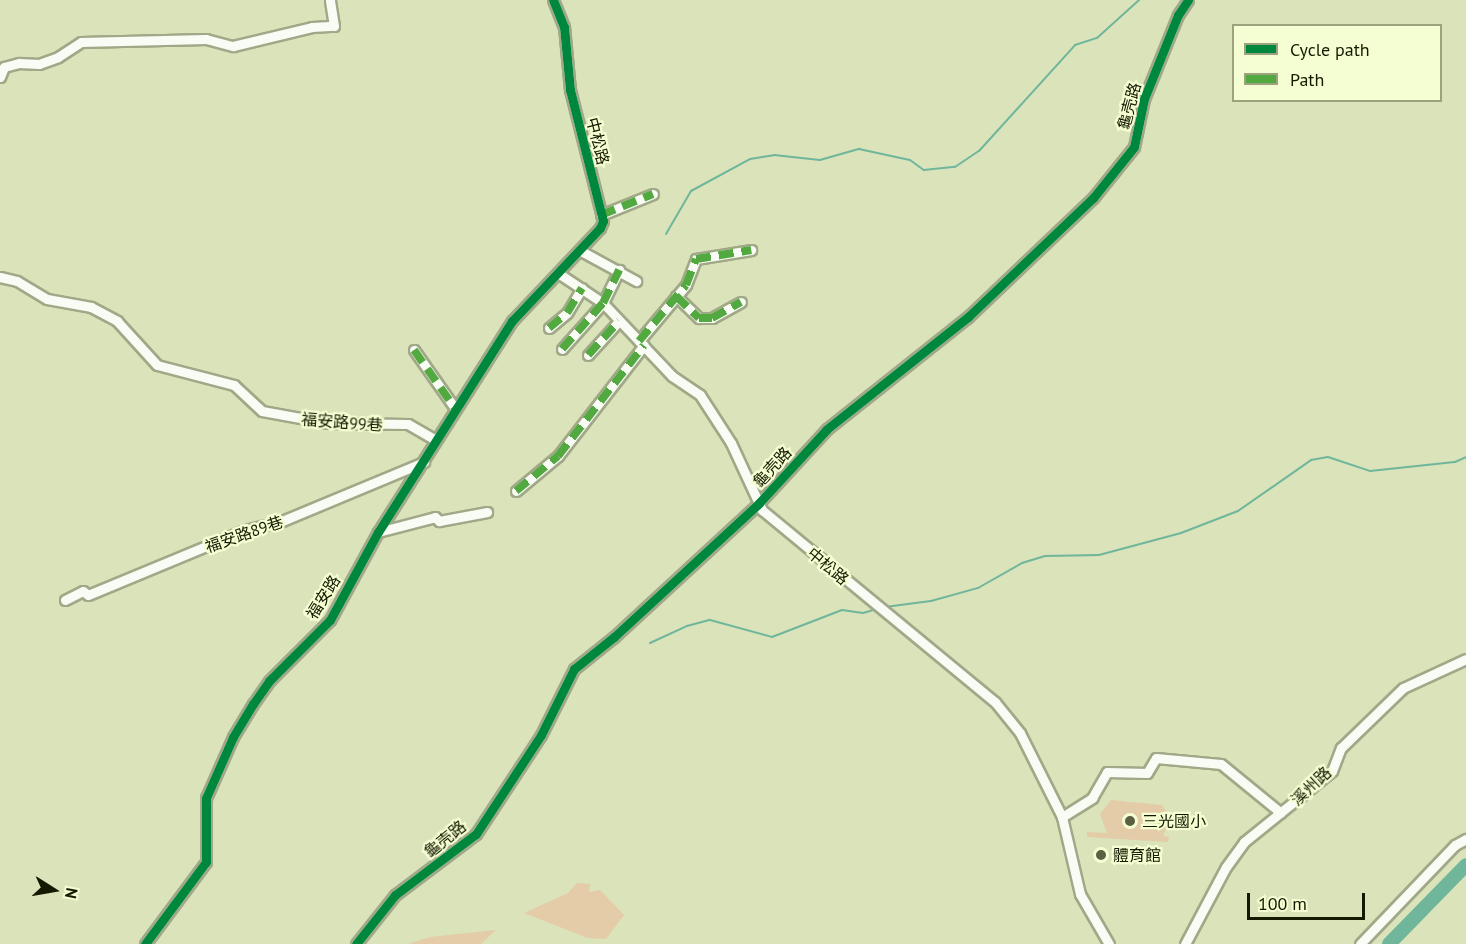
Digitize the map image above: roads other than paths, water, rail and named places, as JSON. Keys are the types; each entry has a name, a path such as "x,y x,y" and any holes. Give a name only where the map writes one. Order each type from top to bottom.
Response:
{"street":[{"path":"0,77 4,67 19,63 39,64 58,57 81,42 206,39 233,46 312,27 334,26 330,0"},
{"name":"中松路","path":"553,0 564,27 570,94 601,215"},
{"name":"龜壳路","path":"357,944 395,895 476,834 541,735 574,669 614,638 759,503 827,429 968,317 1093,198 1134,147 1144,99 1178,15 1188,0"},
{"path":"558,273 600,228 601,215 653,194"},
{"path":"581,250 636,280"},
{"path":"516,491 558,456 686,285 696,259 751,250"},
{"path":"562,349 603,303 619,270"},
{"name":"中松路","path":"558,273 603,303 672,376 700,395 731,443 759,503 776,524 995,702 1020,733 1062,817 1080,894 1109,944"},
{"name":"福安路","path":"145,944 206,862 206,798 233,737 269,681 330,620 378,532 424,462 454,407 512,321 558,273"},
{"name":"福安路99巷","path":"0,277 17,281 47,299 91,307 117,321 157,365 234,385 262,411 328,423 408,424 436,440"},
{"path":"549,328 567,313 582,288"},
{"path":"676,296 699,318 712,318 741,302"},
{"path":"588,355 619,321"},
{"path":"414,350 454,407"},
{"name":"福安路89巷","path":"65,600 83,591 88,595 245,530 282,521 424,462"},
{"path":"378,532 435,517 439,520 487,512"},
{"name":"溪州路","path":"1185,944 1226,867 1244,842 1332,771 1341,748 1403,688 1466,659"},
{"path":"1062,817 1092,798 1107,772 1147,773 1156,758 1221,764 1281,813"},
{"path":"1360,944 1455,845 1466,839"}],"waterway":[{"path":"666,234 691,191 750,159 774,155 820,160 859,149 910,160 924,170 955,167 979,151 1075,45 1097,38 1139,0"},
{"path":"885,607 931,601 978,588 1022,563 1045,556 1099,555 1181,533 1238,511 1311,460 1328,457 1370,471 1455,462 1466,457"},
{"path":"650,643 687,626 710,620 772,637 842,610 863,613 877,609"},
{"path":"1389,944 1466,865"}],"place":[{"name":"三光國小","path":"1130,821"},
{"name":"體育館","path":"1101,855"}]}
